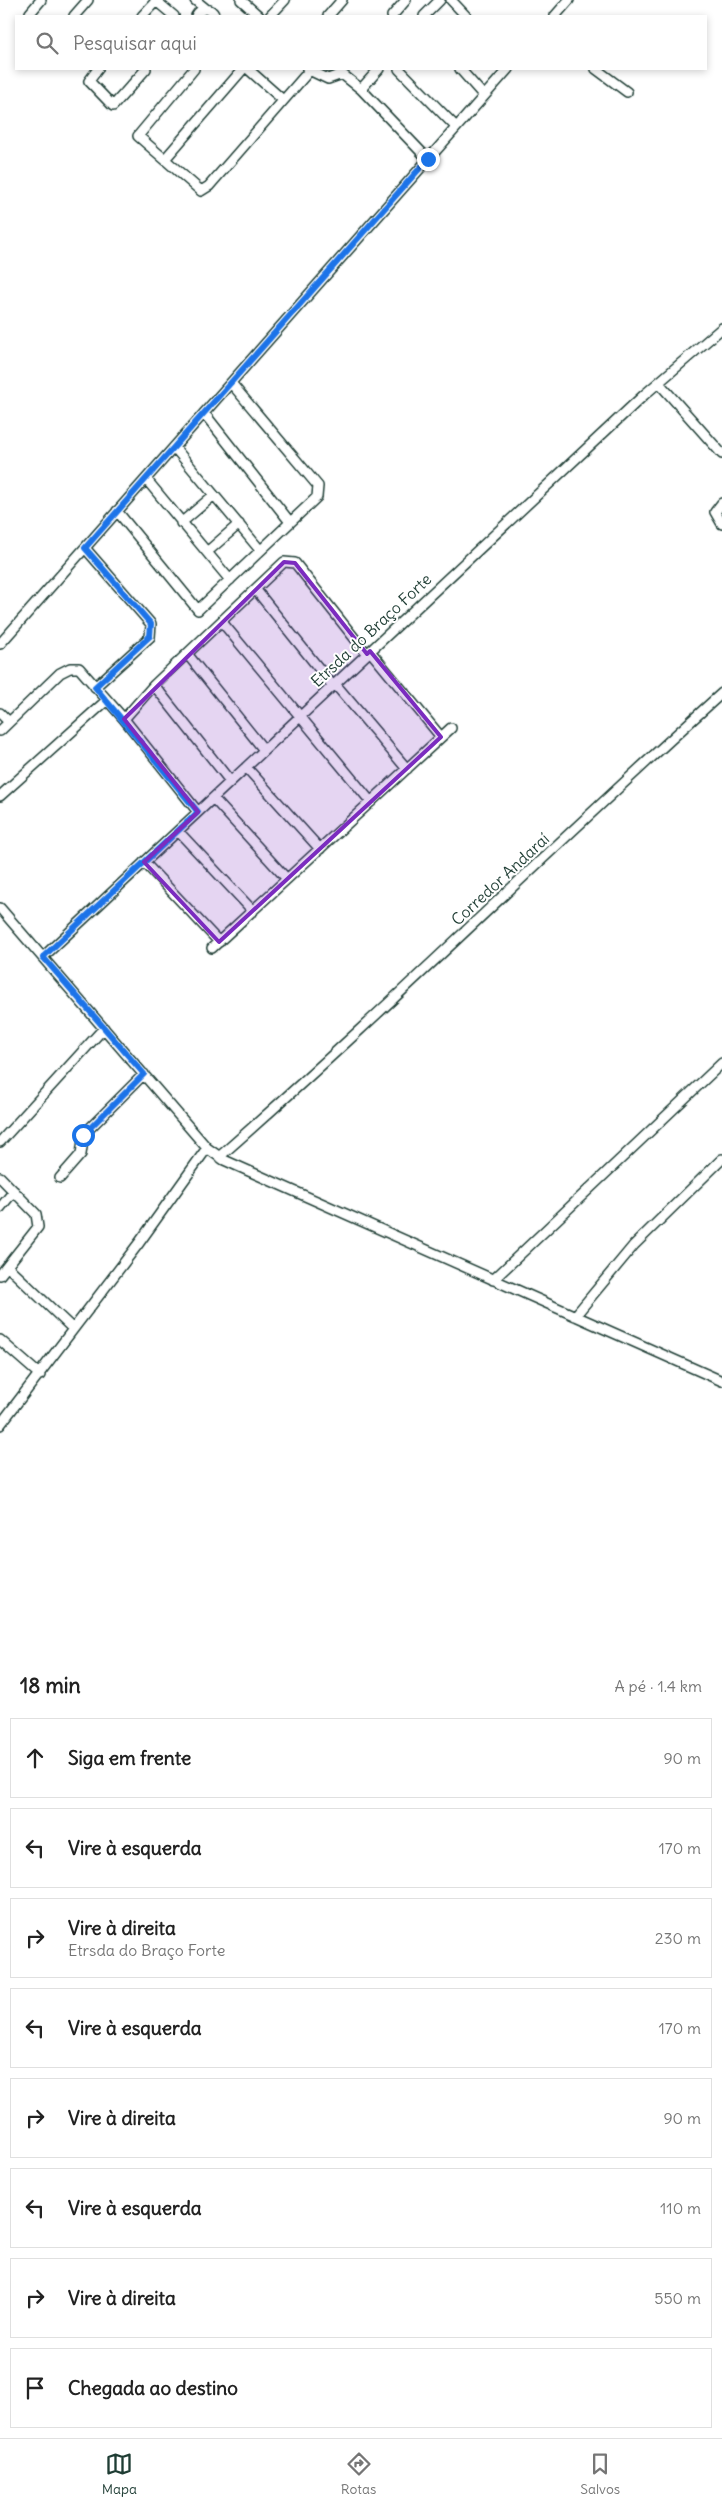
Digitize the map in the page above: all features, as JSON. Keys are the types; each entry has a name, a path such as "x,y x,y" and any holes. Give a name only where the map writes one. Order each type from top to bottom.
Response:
{"street":[{"path":"31,15 30,13 42,0"},
{"path":"75,15 88,0"},
{"path":"143,15 155,0 173,15"},
{"path":"195,0 206,9 212,11 214,15"},
{"path":"241,0 258,15"},
{"path":"271,15 285,0"},
{"path":"329,15 342,0"},
{"path":"393,15 406,0"},
{"path":"425,15 440,0"},
{"path":"451,0 465,15"},
{"path":"556,15 569,0"},
{"path":"197,15 200,11 206,9"},
{"path":"97,70 89,82 112,106 145,70"},
{"path":"193,70 138,134 140,140 164,159 197,190 204,190 308,70 328,79 344,72 428,159"},
{"path":"164,159 242,70"},
{"path":"249,70 283,100"},
{"path":"361,90 377,70"},
{"path":"401,70 456,128"},
{"path":"461,70 484,96"},
{"path":"0,644 507,70"},
{"path":"597,70 627,92"},
{"name":"Etrsda do Braço Forte","path":"43,957 659,383 722,328"},
{"path":"117,512 198,610 317,497 318,486 231,383"},
{"path":"659,383 722,454"},
{"path":"204,413 290,522"},
{"path":"174,447 260,550"},
{"path":"146,479 230,580"},
{"path":"181,523 214,495"},
{"path":"722,503 715,512 722,524"},
{"path":"207,552 239,524"},
{"path":"85,548 151,624 150,636 95,687"},
{"path":"124,719 154,685 188,655 284,562 295,563 369,653 442,737"},
{"path":"256,590 334,685 407,769"},
{"path":"222,622 371,802"},
{"path":"188,655 264,750"},
{"path":"0,731 60,673 70,668 79,668 124,719 198,812"},
{"path":"154,685 230,782"},
{"name":"Corredor Andaraí","path":"219,1157 722,693"},
{"path":"0,796 107,700"},
{"path":"0,713 9,722"},
{"path":"144,862 216,945 451,728"},
{"path":"246,768 320,849"},
{"path":"213,798 287,879"},
{"path":"178,831 253,911"},
{"path":"0,908 207,1148 219,1157 307,1198 722,1381"},
{"path":"0,1142 104,1028"},
{"path":"493,1280 722,1063"},
{"path":"60,1178 81,1154 84,1134 144,1074"},
{"path":"0,1425 139,1243 207,1148"},
{"path":"575,1316 634,1245 722,1158"},
{"path":"0,1177 36,1214 38,1227 0,1275"},
{"path":"0,1208 14,1191"},
{"path":"7,1266 73,1329"},
{"path":"0,1340 40,1375"}],"highlighted area":[{"path":"284,562 295,563 367,654 370,651 441,737 219,942 144,862 198,812 124,719"}],"route":[{"path":"83,1135 144,1074 43,957 198,812 124,719 95,687 150,636 151,624 85,548 428,159"}]}
